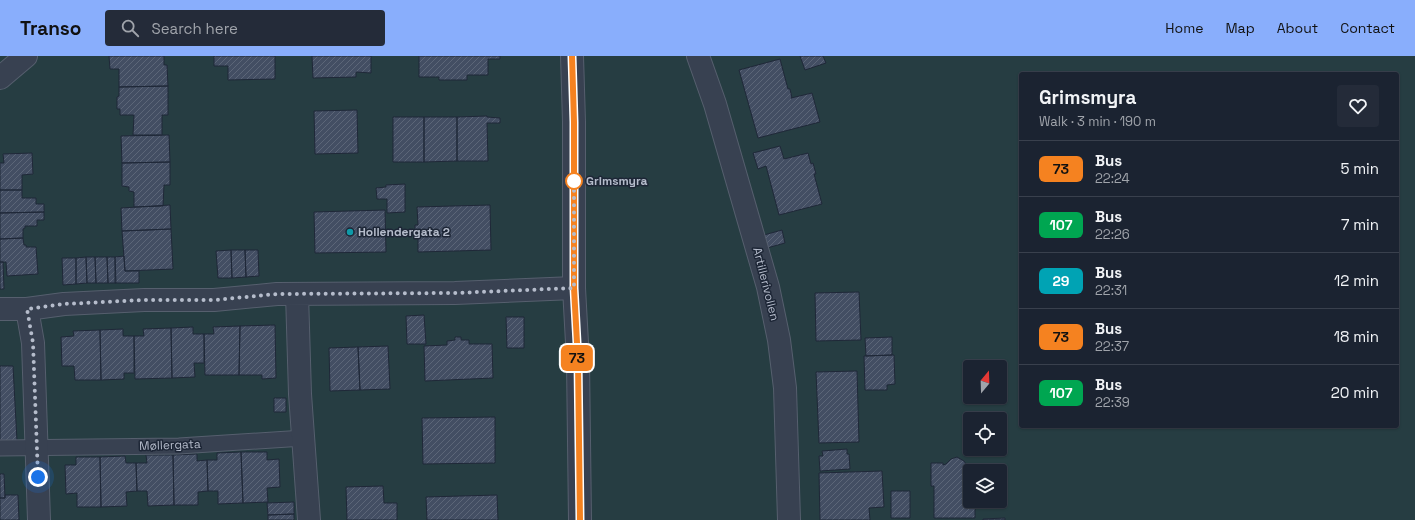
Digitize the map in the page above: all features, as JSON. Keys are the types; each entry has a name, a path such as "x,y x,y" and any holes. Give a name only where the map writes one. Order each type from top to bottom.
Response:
{"street":[{"path":"0,78 26,56"},
{"path":"572,56 574,122 574,288 578,361 580,520"},
{"name":"Artillerivollen","path":"698,56 715,104 768,287 779,340 785,388 789,520"},
{"path":"0,309 27,309 64,304 144,300 214,300 277,294 455,293 574,288"},
{"path":"297,294 300,394 309,520"},
{"path":"27,309 33,343 39,520"}],"lane":[{"name":"Møllergata","path":"0,448 179,446 304,438"}],"green space":[{"path":"0,56 1415,56 1415,520 0,520"}],"building":[{"path":"109,56 164,56 164,65 167,65 168,86 119,87 119,69 110,69"},
{"path":"214,56 275,56 275,79 228,80 228,66 214,66"},
{"path":"312,56 371,56 371,73 356,72 356,77 313,78"},
{"path":"419,56 500,56 500,59 488,59 488,75 467,75 467,80 439,80 439,77 419,77"},
{"path":"800,56 823,56 826,63 805,70"},
{"path":"780,59 792,98 812,93 820,122 758,138 739,70"},
{"path":"168,86 168,115 162,115 162,135 133,135 134,115 120,115 120,109 117,109 119,87"},
{"path":"357,110 358,153 315,154 314,111"},
{"path":"487,116 500,118 500,123 487,123 488,161 457,161 457,117"},
{"path":"393,117 424,117 424,162 393,162"},
{"path":"424,117 457,117 457,161 424,162"},
{"path":"169,135 170,162 122,163 121,136"},
{"path":"780,146 784,159 808,153 811,164 813,163 816,174 814,174 822,204 779,215 766,166 758,169 753,153"},
{"path":"32,153 33,174 22,175 22,190 0,190 0,163 4,163 3,154"},
{"path":"170,162 170,185 164,185 163,206 134,207 134,192 129,191 129,187 122,186 122,163"},
{"path":"405,184 405,212 387,213 387,199 377,199 376,188 386,187 386,185"},
{"path":"0,190 22,190 22,198 36,198 36,204 44,204 44,212 0,213"},
{"path":"170,205 171,229 122,231 121,208"},
{"path":"490,205 491,250 418,252 418,230 415,230 415,225 418,225 417,207"},
{"name":"Hollendergata 2","path":"385,210 386,252 315,253 314,212"},
{"path":"44,212 44,220 37,220 37,226 25,226 23,229 23,238 0,239 0,213"},
{"path":"171,229 173,269 125,271 122,231"},
{"path":"782,230 785,243 767,248 764,235"},
{"path":"23,238 24,245 26,245 26,247 36,247 38,274 7,276 6,262 0,262 0,239"},
{"path":"231,250 232,278 218,278 216,251"},
{"path":"231,250 245,250 246,277 232,278"},
{"path":"245,250 258,250 259,276 246,277"},
{"path":"124,256 125,271 139,271 139,283 115,283 115,257"},
{"path":"86,257 95,257 96,283 87,283"},
{"path":"86,257 87,283 76,284 76,258"},
{"path":"95,257 107,257 108,283 96,283"},
{"path":"107,257 115,257 116,283 108,283"},
{"path":"62,258 76,258 76,284 63,285"},
{"path":"0,262 3,262 4,289 0,289"},
{"path":"859,292 861,340 816,341 815,293"},
{"path":"424,315 426,344 407,344 406,316"},
{"path":"506,317 524,317 524,348 507,348"},
{"path":"275,325 276,378 262,379 262,375 239,375 240,326"},
{"path":"240,326 239,375 205,375 204,334 214,334 213,327"},
{"path":"193,327 193,334 204,334 204,363 194,363 195,377 172,378 171,328"},
{"path":"171,328 172,378 135,379 134,336 144,336 143,329"},
{"path":"123,329 123,336 134,336 134,373 124,373 124,379 101,380 100,330"},
{"path":"100,330 101,380 75,380 74,366 62,366 61,337 74,336 73,331"},
{"path":"455,337 461,337 461,340 469,340 469,344 492,344 493,378 425,381 424,346 447,345 447,341 455,340"},
{"path":"892,337 892,355 866,356 865,338"},
{"path":"388,346 390,389 360,390 358,347"},
{"path":"358,347 360,390 330,391 329,348"},
{"path":"894,355 895,384 887,385 887,390 865,390 864,356"},
{"path":"0,366 13,366 17,441 0,442"},
{"path":"857,371 859,442 819,443 816,372"},
{"path":"274,398 286,398 286,412 274,412"},
{"path":"495,417 495,463 423,464 422,418"},
{"path":"847,449 847,454 849,454 850,469 820,471 819,456 823,456 822,451"},
{"path":"241,452 267,452 267,460 279,459 280,487 267,488 268,502 243,503"},
{"path":"241,452 243,503 218,504 218,491 208,491 207,460 217,460 217,453"},
{"path":"197,454 197,461 207,460 208,491 198,492 198,505 174,505 173,455"},
{"path":"146,455 173,455 174,505 148,506 147,491 137,491 136,463 147,463"},
{"path":"125,456 126,463 136,463 137,491 126,492 127,506 101,507 100,457"},
{"path":"76,457 100,457 101,507 77,507 77,493 66,494 65,465 76,465"},
{"path":"957,457 966,464 963,464 963,508 978,508 975,509 975,518 934,518 934,486 931,486 931,463 943,463 943,465 951,459"},
{"path":"882,471 884,507 869,508 870,520 820,520 819,473"},
{"path":"0,474 4,474 5,498 0,498"},
{"path":"383,486 384,503 397,503 397,520 347,520 346,487"},
{"path":"891,491 910,491 910,518 891,518"},
{"path":"5,495 18,495 19,520 0,520 0,498 5,498"},
{"path":"497,495 498,520 427,520 426,497"},
{"path":"294,502 294,514 268,515 267,503"},
{"path":"294,514 294,520 268,520 268,515"},
{"path":"1005,518 1005,520 983,520 983,519"}],"bus line":[{"name":"73","path":"572,56 574,122 574,288 578,361 580,520"}],"place":[{"name":"Grimsmyra","path":"574,181"},
{"name":"Hollendergata 2","path":"350,232"}],"route":[{"path":"38,477 33,343 27,309 64,304 144,300 214,300 277,294 455,293 574,288 574,181"}]}
